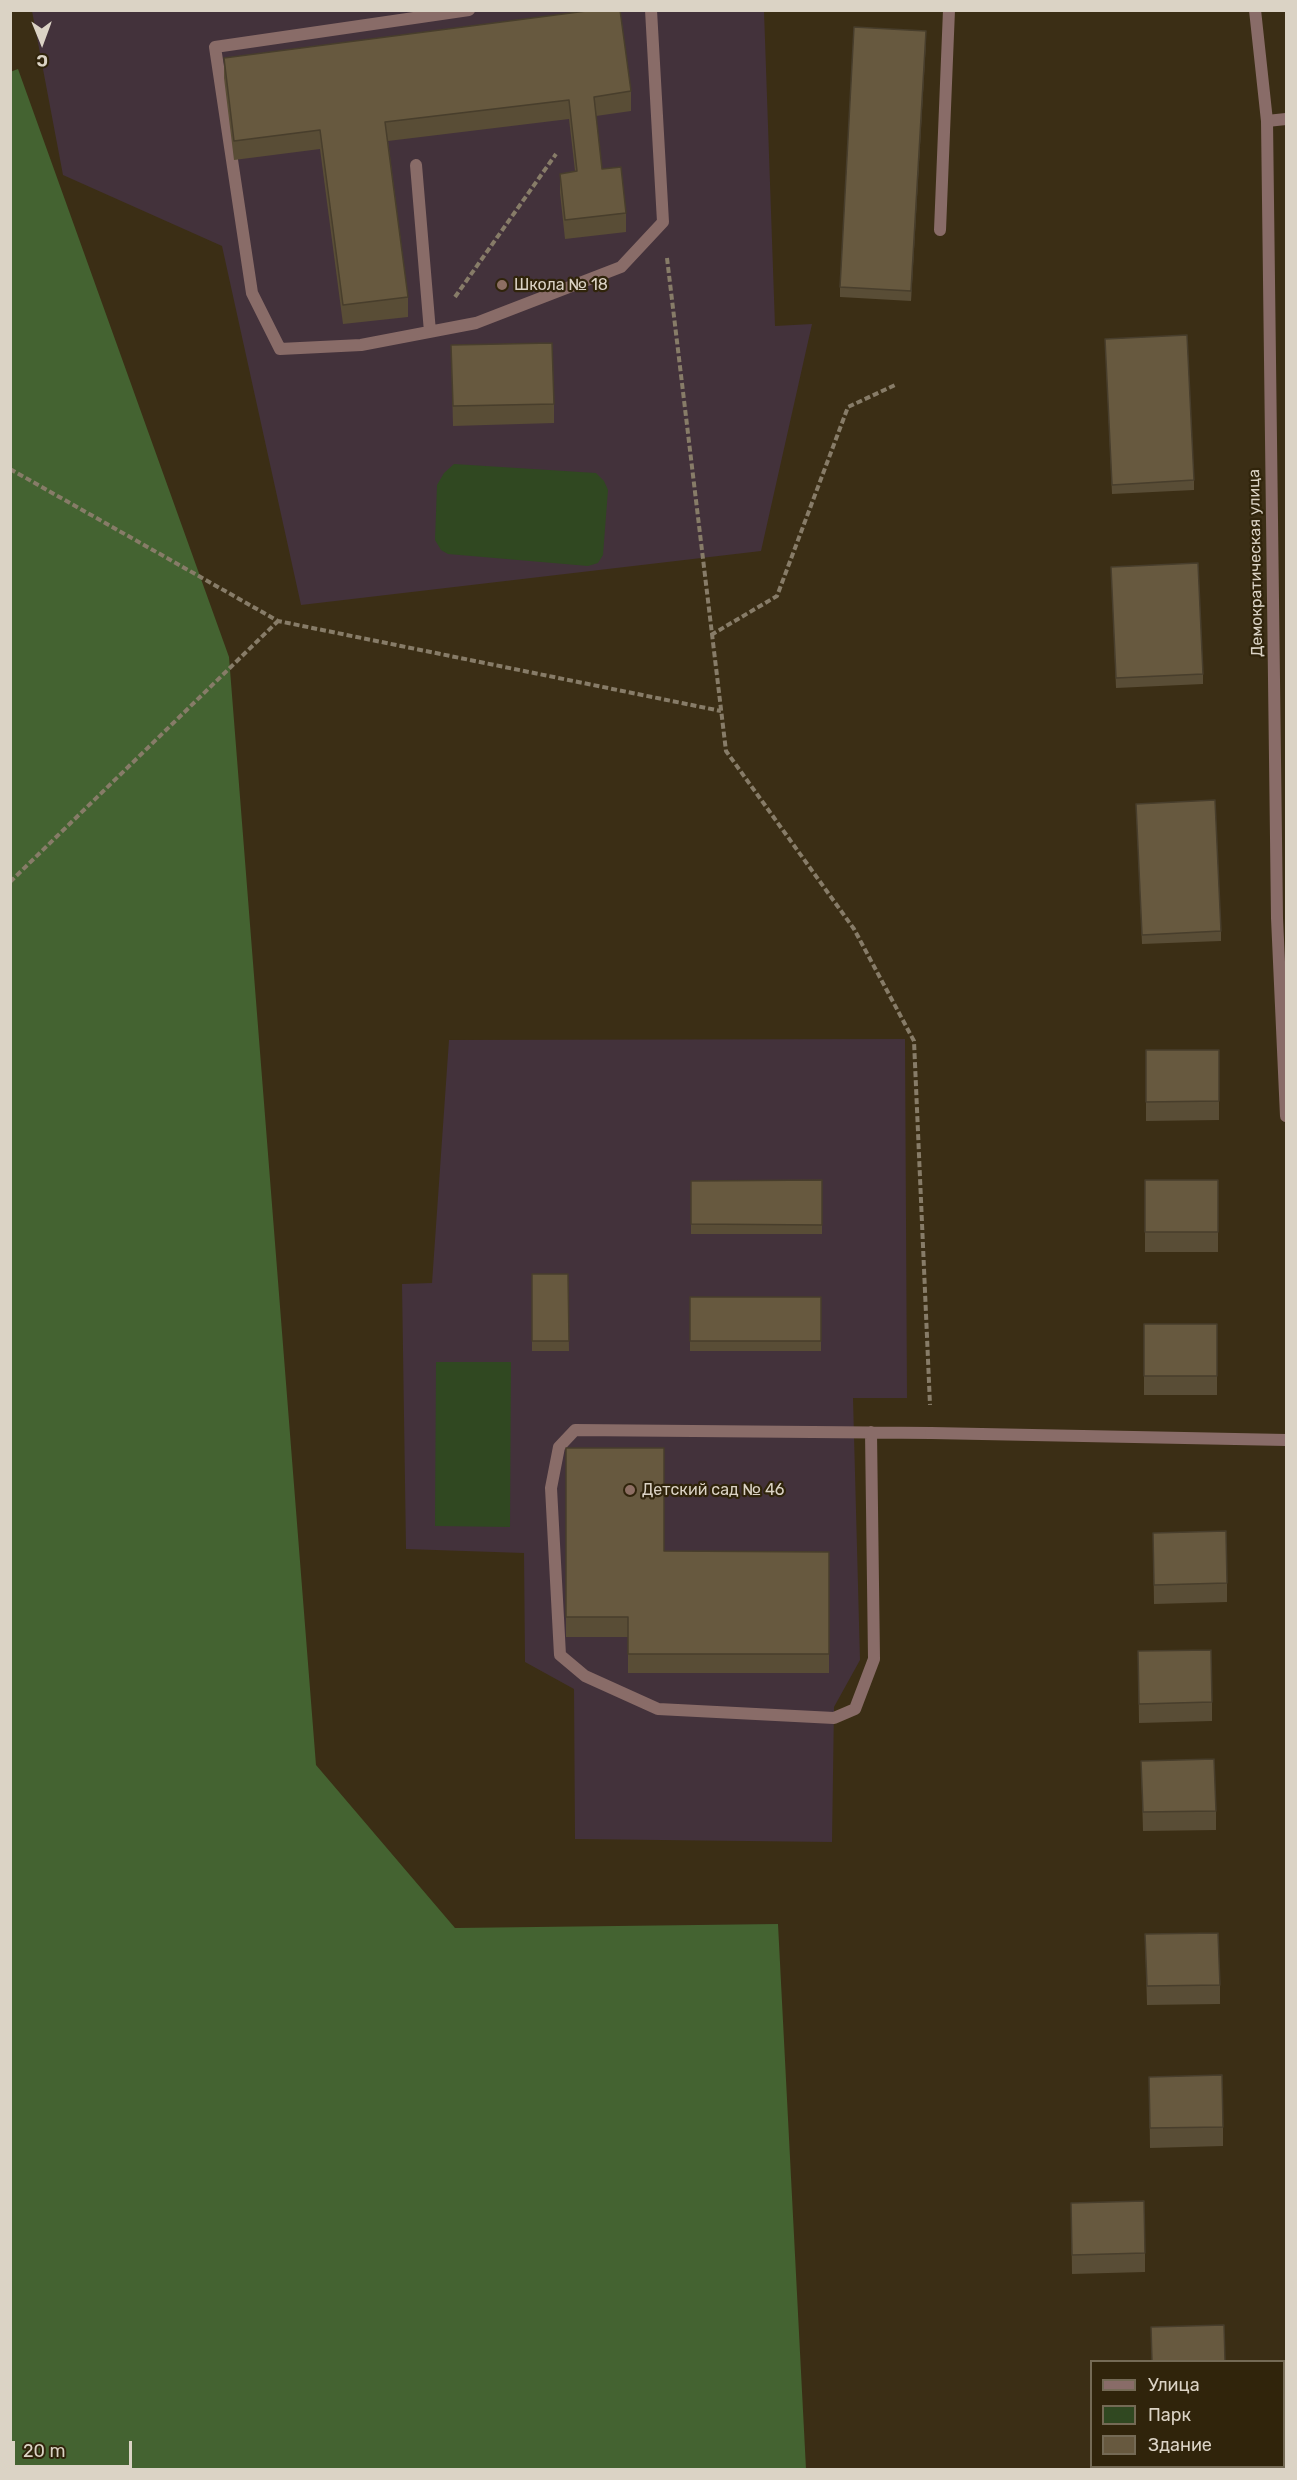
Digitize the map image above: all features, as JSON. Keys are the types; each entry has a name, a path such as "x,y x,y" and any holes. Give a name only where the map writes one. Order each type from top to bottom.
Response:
{"street":[{"path":"469,10 215,47 252,292 280,349 361,345 476,323 621,267 663,222 651,10"},
{"path":"940,230 949,10"},
{"name":"Демократическая улица","path":"1255,10 1267,121 1277,918 1287,1116"},
{"path":"1267,121 1287,119"},
{"path":"416,165 430,332"},
{"path":"871,1432 874,1659 855,1709 834,1718 658,1708 585,1676 560,1655 551,1488 559,1447 575,1430 871,1432 1287,1440"}],"path":[{"path":"430,332 556,154"},
{"path":"663,222 726,751 854,929 914,1041 931,1433"},
{"path":"711,635 777,596 848,407 895,385"},
{"path":"10,469 278,621 721,711"},
{"path":"10,882 278,621"}],"shaded area":[{"name":"Школа № 18","path":"32,11 764,11 775,326 812,324 761,551 301,605 222,246 63,175"},
{"name":"Детский сад № 46","path":"905,1039 907,1398 853,1398 860,1660 834,1707 832,1842 575,1839 574,1689 525,1662 524,1553 406,1549 402,1284 432,1283 449,1040"}],"green space":[{"path":"18,69 229,657 316,1765 455,1928 778,1924 806,2469 11,2469 10,72"},
{"path":"454,464 596,473 604,481 608,490 603,555 598,563 588,566 448,554 441,550 435,540 437,485 444,473"},
{"path":"436,1362 511,1362 510,1527 435,1526"}],"building":[{"path":"594,10 620,10 631,91 594,97 602,169 621,167 626,213 565,220 560,174 577,171 569,100 385,122 408,297 343,305 320,130 234,141 224,58"},
{"path":"854,27 926,31 911,291 840,287"},
{"path":"1187,335 1194,480 1112,485 1105,339"},
{"path":"552,343 554,404 453,406 451,345"},
{"path":"1198,563 1203,674 1116,678 1111,567"},
{"path":"1215,800 1221,931 1142,935 1136,804"},
{"path":"1146,1050 1219,1050 1219,1101 1146,1102"},
{"path":"822,1180 822,1225 691,1224 691,1181"},
{"path":"1145,1180 1218,1180 1218,1232 1145,1232"},
{"path":"532,1274 568,1274 569,1341 532,1341"},
{"path":"690,1297 821,1297 821,1341 690,1341"},
{"path":"1144,1324 1217,1324 1217,1376 1144,1376"},
{"path":"566,1448 664,1448 664,1551 829,1552 829,1654 628,1654 628,1617 566,1617"},
{"path":"1226,1531 1227,1583 1154,1585 1153,1533"},
{"path":"1211,1650 1212,1702 1139,1704 1138,1651"},
{"path":"1214,1759 1216,1811 1143,1812 1141,1761"},
{"path":"1218,1933 1220,1985 1147,1986 1145,1934"},
{"path":"1222,2075 1223,2127 1150,2128 1149,2077"},
{"path":"1144,2201 1145,2253 1072,2255 1071,2203"},
{"path":"1224,2325 1225,2360 1152,2360 1151,2327"},
{"path":"1155,2468 1228,2468 1228,2469"}],"place":[{"name":"Школа № 18","path":"502,285"},
{"name":"Детский сад № 46","path":"630,1490"}]}
